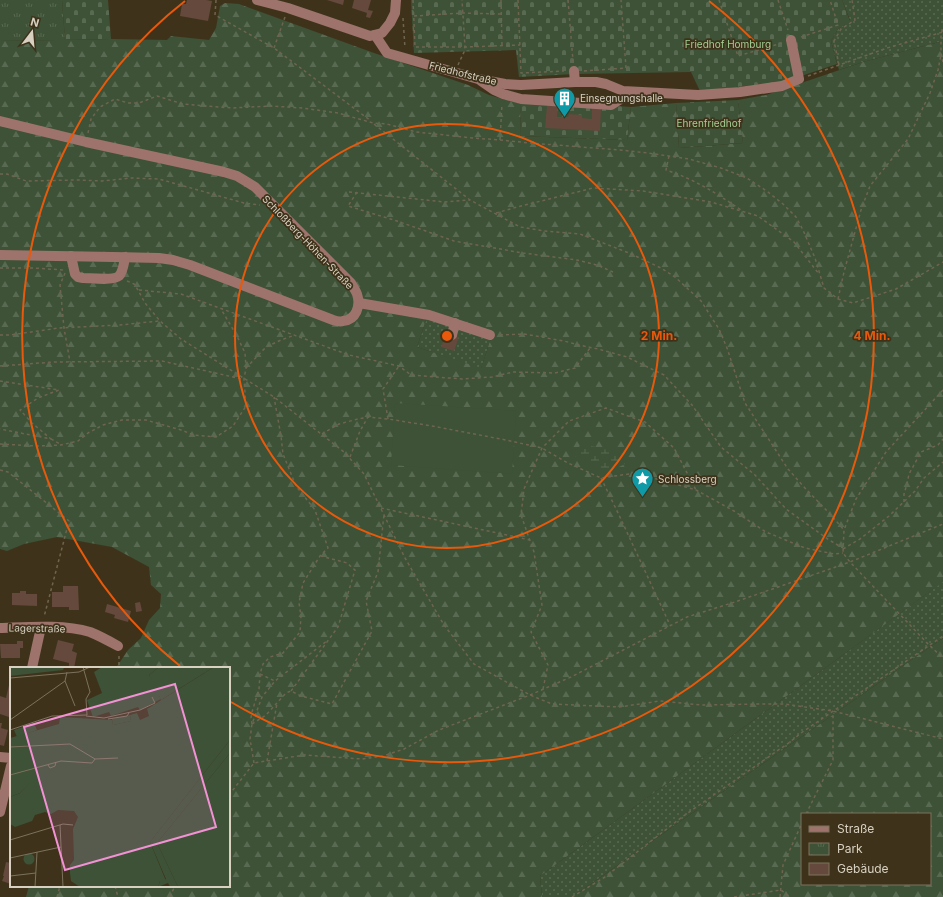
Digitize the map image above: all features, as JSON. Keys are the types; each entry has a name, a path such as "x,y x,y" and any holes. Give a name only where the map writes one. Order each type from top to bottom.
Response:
{"street":[{"path":"257,0 288,8 370,36 382,32 390,22 395,13 396,3"},
{"name":"Friedhofstraße","path":"375,35 387,53 478,79 505,84 521,85 596,82 606,84 623,91 698,95 740,92 782,86 799,79"},
{"path":"791,40 799,79"},
{"path":"574,71 575,82"},
{"path":"478,79 502,94 521,99 611,106 632,92"},
{"name":"Schloßberg-Höhen-Straße","path":"0,120 86,142 237,176 255,187 351,283 357,294 359,303"},
{"path":"0,255 159,258 182,262 333,320 343,322 351,318 357,311 359,303 429,315 490,335"},
{"path":"72,256 75,274 78,277 114,279 121,272 125,257"},
{"path":"452,335 455,323"},
{"path":"32,667 41,627"},
{"name":"Lagerstraße","path":"0,628 60,627 89,632 105,638 118,646"},
{"path":"0,757 10,758"},
{"path":"0,812 10,770"}],"path":[{"path":"216,0 215,15 274,48 373,123 470,200 520,227 580,234 629,253 661,268 675,277 701,300 719,329 727,348 745,403 788,469 844,530"},
{"path":"413,0 415,47 520,45"},
{"path":"458,73 458,64 465,47 462,0"},
{"path":"501,0 502,45"},
{"path":"518,0 522,73 626,68 621,0"},
{"path":"568,0 574,71"},
{"path":"719,0 738,56"},
{"path":"778,0 791,40"},
{"path":"830,0 838,25"},
{"path":"839,65 834,41 841,29 855,20 852,0"},
{"path":"396,3 403,17 405,58"},
{"path":"274,48 288,8"},
{"path":"414,16 463,13 502,14"},
{"path":"799,79 887,48 942,32 941,55 938,70 930,93 908,139 870,186 861,210 838,299"},
{"path":"941,55 943,62"},
{"path":"500,140 502,94"},
{"path":"86,142 91,119 100,107 115,99 128,103 139,103 157,96 183,104 232,108 271,106 338,112 373,123 387,124 416,132 620,150 669,156 689,159 721,168 747,178 783,204 796,217 803,230 815,258 824,288 838,299 853,303 896,289 943,262"},
{"path":"669,156 666,170 681,175 718,194 742,211"},
{"path":"0,174 7,174 26,181 102,181 131,178 159,179 244,203 276,208"},
{"path":"496,213 593,188 643,191 711,202 758,216 794,242 820,276"},
{"path":"349,192 445,202 470,200"},
{"path":"357,192 348,206 454,241 523,254 577,260 597,265 613,272"},
{"path":"0,268 66,270 60,285 64,328 70,362"},
{"path":"118,276 134,284 145,303 160,321 181,339 274,397 344,452 364,474 405,558 444,625 474,664 530,695 552,704 619,707 660,701 702,705 784,704 833,710 943,739"},
{"path":"138,290 181,294 349,355 399,366 411,375 462,379 492,377 513,372 555,373 575,368 590,348"},
{"path":"0,444 36,446 61,445 78,441 88,433 103,425 122,420 146,420 194,435 216,437 233,426 246,406 244,379 246,368 245,353 221,309"},
{"path":"0,335 64,328 160,321"},
{"path":"490,335 524,334 564,341 627,357 664,375 692,405 722,447 755,475 786,509 843,549"},
{"path":"246,368 266,347 281,340 295,336"},
{"path":"0,366 54,362 162,361 244,379"},
{"path":"388,419 383,389 399,366"},
{"path":"0,381 60,390 38,398 20,410 32,423 51,439 61,445"},
{"path":"943,390 886,452 856,499 844,530 843,549 843,553 850,562 943,658"},
{"path":"252,724 252,712 259,689 260,674 263,664 270,657 283,653 300,632 301,616 299,603 303,583 328,548 315,510 296,486 283,454 274,397"},
{"path":"543,689 548,665 531,632 542,605 534,552 521,515 524,489 542,448 569,421 606,408 644,422 674,448 696,490"},
{"path":"322,434 339,424 368,417 388,419 506,440 542,448 568,463 601,478 636,473 696,490 734,511 766,532 805,548 834,554 843,553"},
{"path":"349,458 360,431 368,417"},
{"path":"0,429 51,439"},
{"path":"904,502 904,494 909,474 921,452 938,445 943,439"},
{"path":"843,549 860,539 889,516 916,490 924,478 943,462"},
{"path":"0,470 8,472 69,521 41,627"},
{"path":"601,478 670,626"},
{"path":"381,508 530,540"},
{"path":"291,691 301,696 332,704 372,632 366,601 378,572 384,514"},
{"path":"230,793 254,763 304,755 362,759 383,756 404,749 439,730 530,695 571,677 687,617 850,562 943,524"},
{"path":"252,724 266,716 286,693 291,691 338,627 355,570 347,563 321,556"},
{"path":"572,897 605,877 682,817 833,710 943,636"},
{"path":"254,763 250,739 252,724 262,697 274,681 331,638"},
{"path":"118,646 119,667"},
{"path":"260,674 274,681"},
{"path":"266,761 277,703"},
{"path":"806,813 832,760 833,710"},
{"path":"780,897 783,865 801,825"},
{"path":"57,897 60,887"},
{"path":"115,887 118,897"},
{"path":"172,897 171,894 174,887"},
{"path":"734,897 781,890 790,897"}],"green space":[{"path":"0,0 62,0 65,40 0,41"},
{"path":"62,0 108,0 111,39 65,40"},
{"name":"Friedhof Homburg","path":"411,0 842,0 850,21 838,29 831,41 837,64 783,82 700,91 691,72 575,74 519,77 516,50 414,53"},
{"path":"842,0 943,0 943,41 863,62 839,70 831,41 838,29 850,20"},
{"path":"225,3 239,4 468,85 489,95 521,104 520,136 627,140 631,107 676,103 679,148 743,143 738,100 766,95 863,62 943,41 943,582 540,876 542,897 26,897 29,887 230,887 230,667 117,667 128,650 141,638 149,620 160,608 161,594 151,585 149,567 112,547 57,537 24,544 7,551 0,549 0,41 111,39 167,40 171,36 209,40 216,28 220,6","holes":["427,317 491,338 481,368 417,347"]},
{"path":"521,99 631,107 627,140 520,136"},
{"name":"Ehrenfriedhof","path":"738,100 743,143 679,148 676,103"},
{"path":"427,317 491,338 481,369 417,347"},
{"path":"395,403 516,411 512,474 391,465"},
{"path":"581,443 622,454 625,464 609,472 589,465 575,456"},
{"path":"943,550 943,638 578,893 578,897 542,897 540,876 933,589"},
{"path":"943,638 943,897 578,897 578,893"}],"building":[{"path":"187,0 212,1 208,21 180,16 182,4 186,4"},
{"path":"327,0 344,0 343,5"},
{"path":"354,0 371,0 368,10 373,11 370,18 366,17 367,13 352,8"},
{"name":"Einsegnungshalle","path":"547,105 558,106 557,117 568,117 569,114 582,115 582,118 592,119 592,108 601,108 600,131 545,128"},
{"path":"446,333 459,337 454,351 441,347"},
{"path":"63,586 78,586 79,610 69,610 69,607 52,607 52,592 63,592"},
{"path":"20,591 26,591 26,594 37,594 37,606 12,605 12,593 20,593"},
{"path":"140,602 142,611 136,612 135,603"},
{"path":"107,604 131,611 128,622 114,618 115,615 105,612"},
{"path":"58,640 74,644 72,651 77,653 74,667 69,666 69,663 53,659"},
{"path":"17,641 23,641 23,648 20,648 20,658 1,658 0,644 17,644"},
{"path":"9,685 9,717 0,714 0,696 6,698"},
{"path":"0,723 2,723 1,728 8,730 4,746 0,745"},
{"path":"6,862 10,863 10,884 2,881"}],"place":[{"name":"Einsegnungshalle","path":"564,118"},
{"name":"Schlossberg","path":"642,498"}]}
